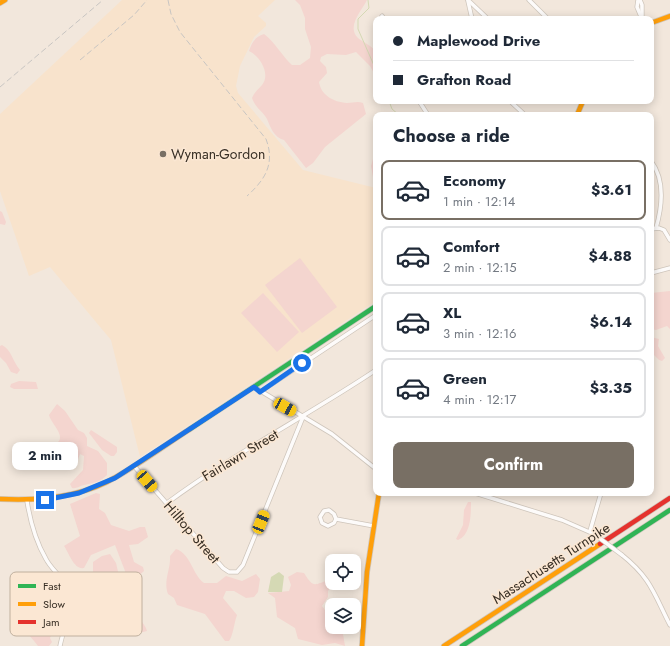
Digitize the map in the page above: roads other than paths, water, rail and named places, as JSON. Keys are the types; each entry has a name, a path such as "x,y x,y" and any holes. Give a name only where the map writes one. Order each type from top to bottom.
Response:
{"main road":[{"path":"0,3 5,0"},
{"path":"654,22 670,16"},
{"path":"0,499 27,501 54,499 93,488 118,476 373,308"},
{"path":"362,646 367,572 379,496"},
{"name":"Massachusetts Turnpike","path":"444,646 670,498"},
{"name":"Massachusetts Turnpike","path":"462,646 670,510"}],"street":[{"path":"468,0 484,16"},
{"path":"468,0 471,16"},
{"path":"528,0 545,16"},
{"path":"639,0 642,5 642,16"},
{"path":"515,106 522,112"},
{"path":"654,166 662,200 656,228 664,230 670,240"},
{"path":"654,272 670,268"},
{"path":"260,392 373,317"},
{"name":"Fairlawn Street","path":"167,503 209,472 303,417 373,372"},
{"path":"254,387 334,436 373,467"},
{"name":"Hilltop Street","path":"134,466 225,569 232,572 240,570 303,417"},
{"path":"493,496 590,531 622,555 644,575 670,625"},
{"path":"590,531 600,496"},
{"path":"27,501 30,520 44,556 56,572"},
{"path":"329,510 333,512 336,519 332,524 326,526 321,522 320,517 324,511 329,510"},
{"path":"336,519 374,526"},
{"path":"60,646 62,636"}],"waterway":[{"path":"368,0 369,8 358,19 358,29 373,63"},
{"path":"390,104 392,109 396,112"}],"railway":[{"path":"0,87 103,0"},
{"path":"80,60 134,15 147,0"},
{"path":"168,0 171,14 180,32 266,139 270,156 267,170 264,177 254,190 247,196"}],"place":[{"name":"Wyman-Gordon","path":"163,154"}]}
